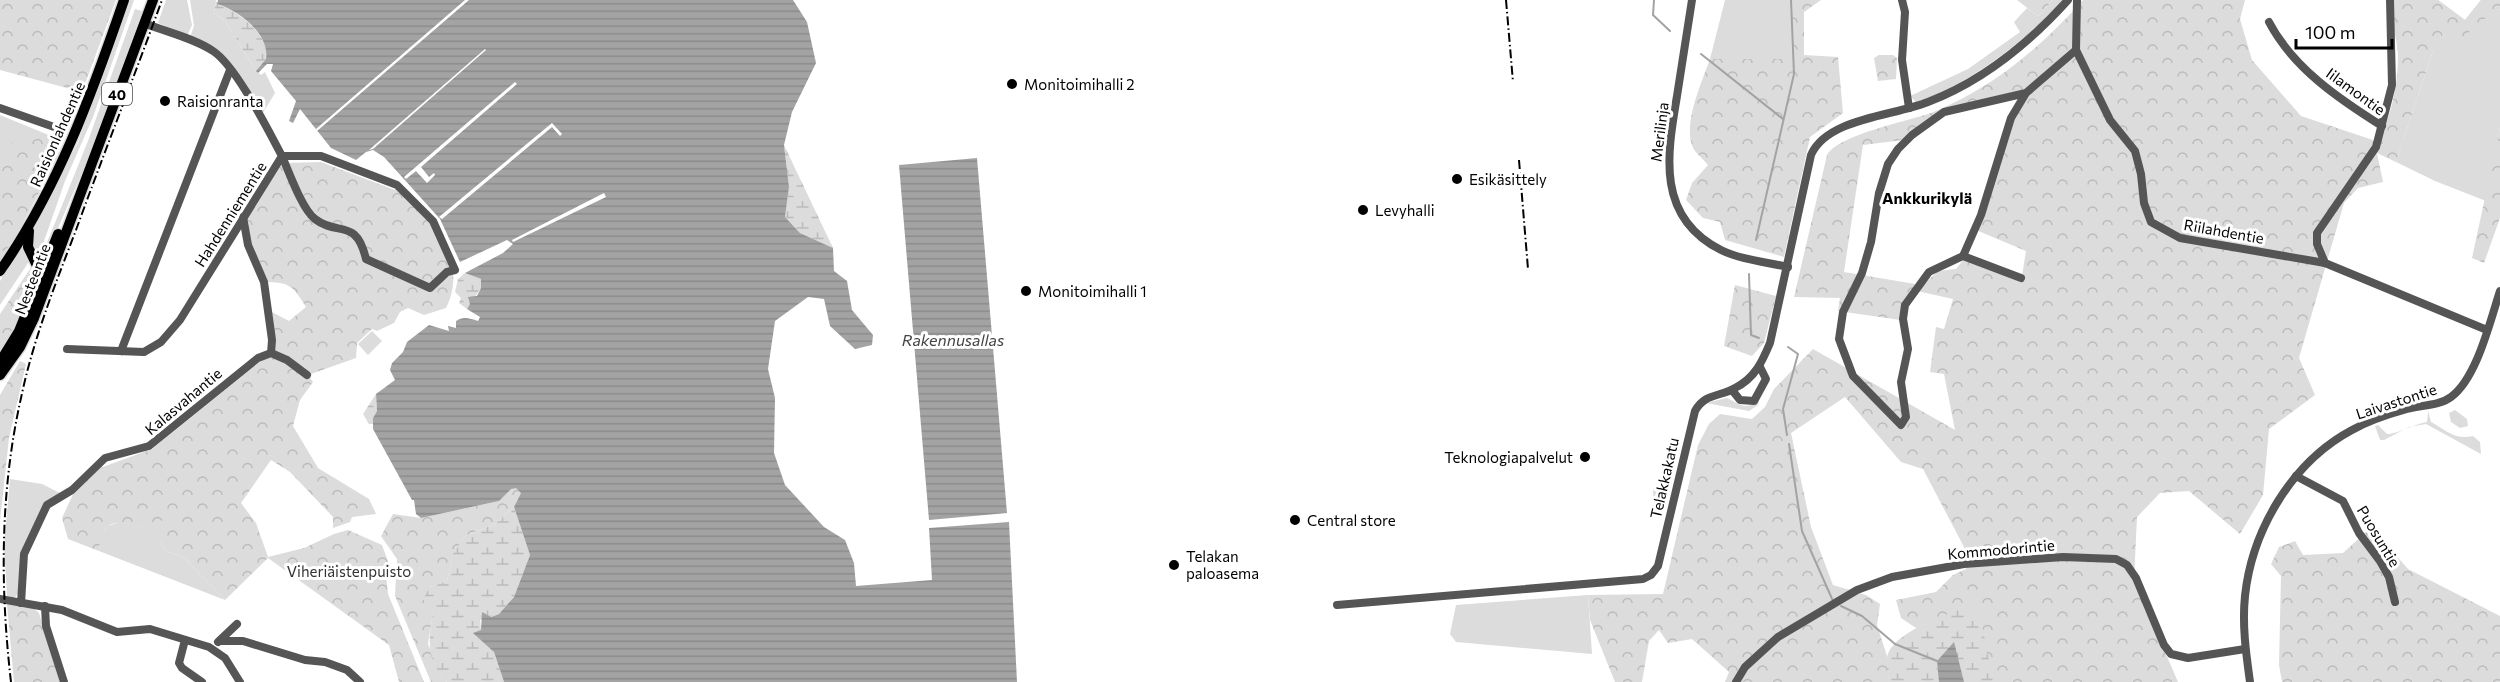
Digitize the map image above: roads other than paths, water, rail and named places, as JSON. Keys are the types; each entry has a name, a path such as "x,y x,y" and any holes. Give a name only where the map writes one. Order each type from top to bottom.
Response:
{"main road":[{"name":"Raisionlahdentie","path":"0,271 30,225 63,164 124,0"},
{"name":"Nesteentie","path":"0,375 27,335 153,0"},
{"name":"Nesteentie","path":"0,362 19,331 41,275 81,188"},
{"path":"30,225 28,247 46,286"}],"street":[{"name":"Merilinja","path":"1692,0 1670,142 1668,169 1674,198 1693,229 1719,249 1788,267"},
{"path":"1902,0 1905,12 1902,60 1909,108"},
{"path":"1732,390 1740,400 1754,401 1766,379 1760,368 1770,343 1811,155 1823,138 1840,127 1909,108 1947,94 2008,56 2043,28 2068,0"},
{"name":"Riilahdentie","path":"2077,0 2076,50 2110,120 2135,151 2141,174 2144,203 2151,222 2180,238 2325,263 2487,330"},
{"path":"2325,263 2317,244 2317,233 2376,147 2382,126 2393,70 2390,0"},
{"name":"Iilamontie","path":"2269,22 2284,46 2316,79 2382,126"},
{"name":"Hahdenniementie","path":"67,349 144,352 161,342 180,320 282,156 261,116 221,57 209,48 144,23"},
{"path":"2026,93 1957,107 1944,112 1903,143 1885,171 1871,242 1862,273 1843,312 1839,339 1853,376 1900,425 1906,417 1901,382 1908,349 1903,325 1905,305 1929,272 1963,256 1981,215 2011,118 2026,93 2076,50"},
{"path":"121,351 230,70"},
{"path":"0,108 57,128"},
{"path":"282,156 321,156 397,186 433,221 455,270 447,272 430,288 366,259 363,246 352,231 315,220 307,210 282,156"},
{"path":"243,217 248,245 264,282 272,340 271,353 287,360 307,375"},
{"path":"1963,256 2021,278"},
{"path":"2487,330 2500,291"},
{"name":"Laivastontie","path":"2250,682 2245,649 2245,596 2253,556 2268,519 2296,476 2318,454 2352,429 2404,410 2440,403 2452,397 2466,378 2487,330"},
{"name":"Kalasvahantie","path":"21,603 24,554 47,505 72,490 105,458 150,446 226,382 258,358 271,353"},
{"name":"Telakkakatu","path":"1337,605 1648,577 1658,566 1695,411 1704,398 1732,390 1760,368"},
{"name":"Puosuntie","path":"2296,476 2343,501 2359,533 2389,577 2396,602"},
{"name":"Kommodorintie","path":"1736,682 1745,667 1778,638 1874,582 1964,564 2063,557 2102,557 2127,565 2136,578 2164,645 2171,654 2188,658 2245,649"},
{"path":"0,599 62,610 117,632 150,628 212,648 225,658 240,682"},
{"path":"45,606 46,626 64,682"},
{"path":"212,648 237,624"},
{"path":"185,640 179,663 182,668 202,682"},
{"path":"219,642 243,641 305,660 325,662 346,670 360,682"}],"water":[{"path":"218,0 793,0 807,22 816,63 792,112 784,145 789,187 785,217 800,233 833,248 834,271 847,281 852,310 873,335 872,345 855,349 830,326 824,299 808,297 775,321 768,369 775,398 774,453 785,485 824,527 845,540 854,563 856,586 932,580 929,528 1009,522 1017,682 504,682 494,652 473,633 481,630 482,612 491,617 499,614 514,597 530,555 514,507 521,493 516,488 511,489 499,501 421,518 416,514 414,500 373,429 373,418 377,411 376,394 395,380 390,370 392,363 403,352 407,342 429,325 449,331 448,326 456,328 456,321 461,318 478,321 480,317 467,309 470,304 468,297 477,296 481,288 481,279 465,273 503,253 513,244 507,240 460,262 440,219 384,157 373,150 366,152 356,160 331,148 300,109 293,123 289,121 296,101 271,71 273,64 267,64 258,73 256,71 266,59 266,50 258,32 243,17 217,4"},
{"name":"Rakennusallas","path":"977,158 1007,513 929,520 899,165"},
{"path":"1954,642 1964,682 1939,682 1937,661"}],"waterway":[{"path":"1654,0 1653,15 1670,31"},
{"path":"1756,240 1794,74 1791,0"},
{"path":"1701,54 1783,119"},
{"path":"1749,274 1751,335 1759,338"},
{"path":"1787,435 1783,409 1798,354 1788,347"},
{"path":"1789,444 1802,531 1833,601"},
{"path":"1841,606 1862,616 1895,644 1937,661"}],"railway":[{"path":"11,682 5,611 4,539 9,468 21,398 45,313 162,0"},
{"path":"1506,0 1513,82"},
{"path":"1519,160 1528,269"}],"place":[{"name":"Monitoimihalli 2","path":"1012,84"},
{"name":"Raisionranta","path":"165,101"},
{"name":"Esikäsittely","path":"1457,179"},
{"name":"Levyhalli","path":"1363,210"},
{"name":"Monitoimihalli 1","path":"1026,291"},
{"name":"Teknologiapalvelut","path":"1585,457"},
{"name":"Central store","path":"1295,520"},
{"name":"Telakan paloasema","path":"1174,565"}],"district":[{"name":"Ankkurikylä","path":"1927,197"}],"park label":[{"name":"Viheriäistenpuisto","path":"349,571"}]}
